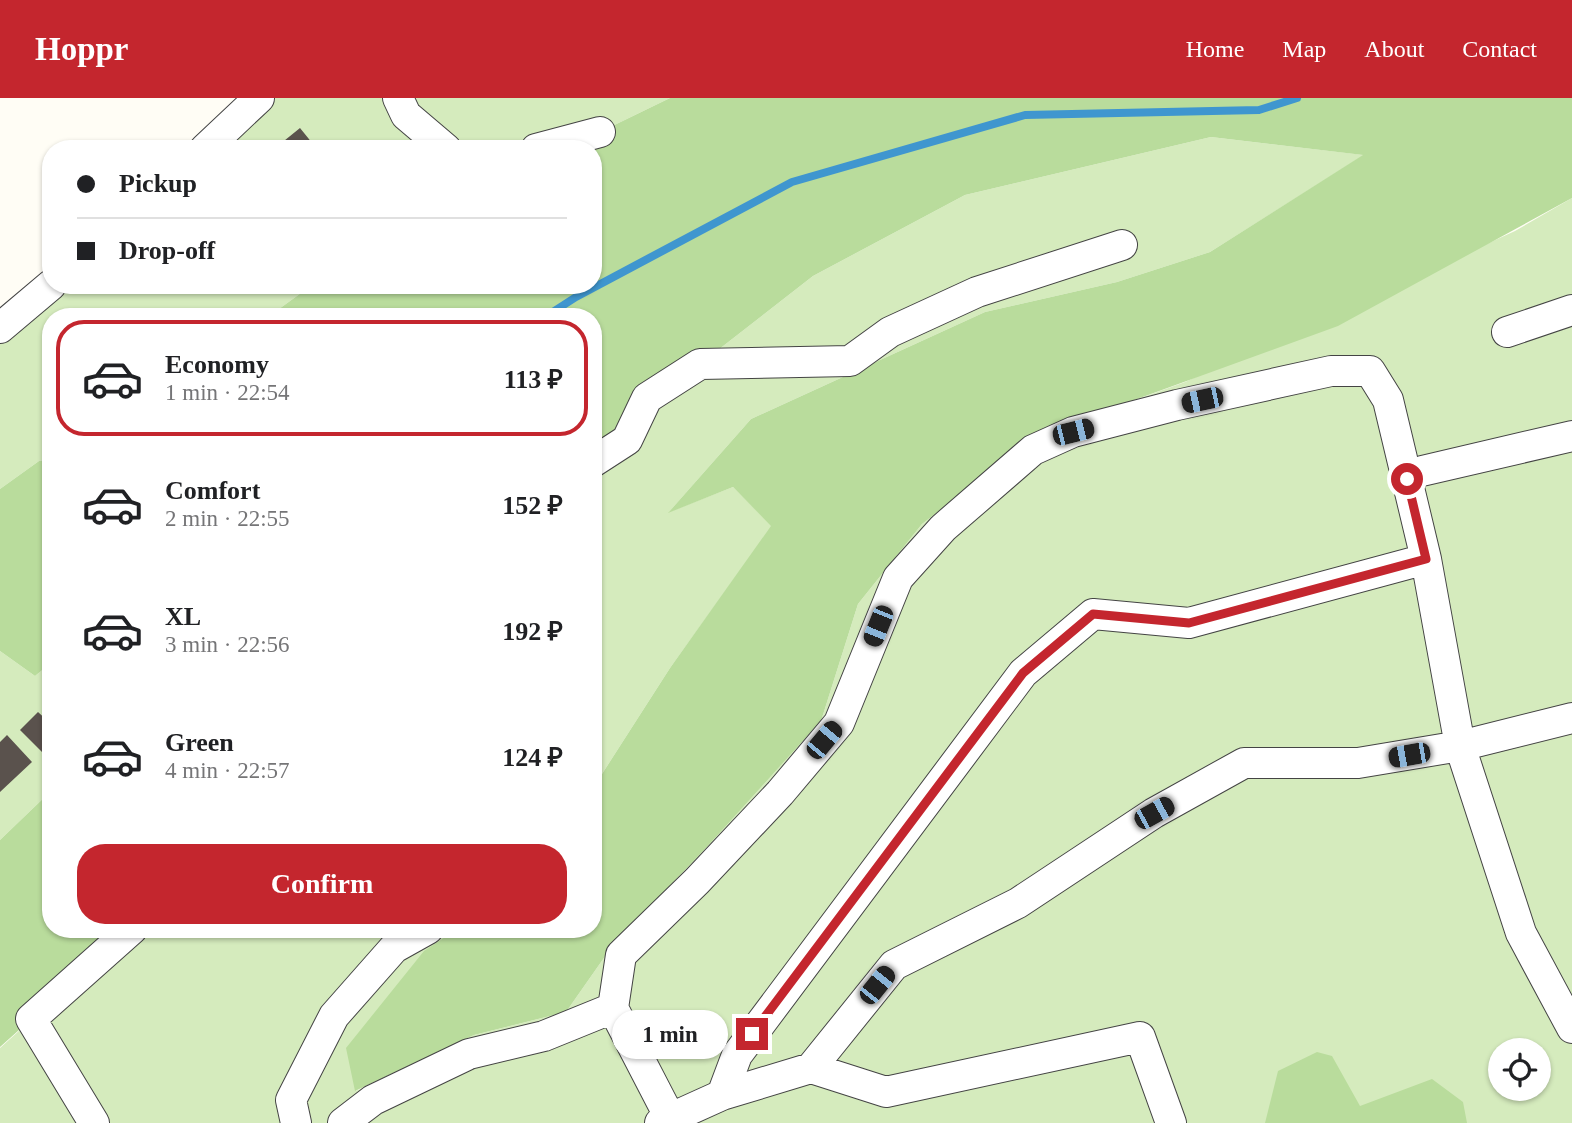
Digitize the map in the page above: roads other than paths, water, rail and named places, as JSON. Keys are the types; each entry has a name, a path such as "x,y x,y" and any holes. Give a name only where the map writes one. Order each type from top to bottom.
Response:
{"street":[{"path":"215,140 259,98"},
{"path":"398,98 406,115 435,140"},
{"path":"570,140 600,132"},
{"path":"602,455 626,440 647,398 700,364 850,361 890,332 976,292 1122,246"},
{"path":"0,328 42,293"},
{"path":"1507,332 1572,310"},
{"path":"1572,718 1460,746 1358,764 1244,763 1154,813 1018,903 894,965 811,1068 722,1095 665,1121 613,1008 621,955 697,881 770,803 839,723 898,578 943,528 1033,450 1073,432 1177,405 1331,371 1370,371 1388,400 1426,559 1460,746 1521,933 1572,1028"},
{"path":"1422,471 1572,436"},
{"path":"722,1095 737,1055 1023,673 1093,614 1189,623 1426,559"},
{"path":"94,1123 31,1019 122,938"},
{"path":"296,1123 291,1100 334,1016 394,948 412,938"},
{"path":"344,1123 373,1100 469,1054 544,1036 613,1008"},
{"path":"811,1068 886,1093 1140,1037 1171,1123"}],"waterway":[{"path":"602,283 792,182 1025,115 1259,110 1297,98"},
{"path":"559,308 582,294"}]}
